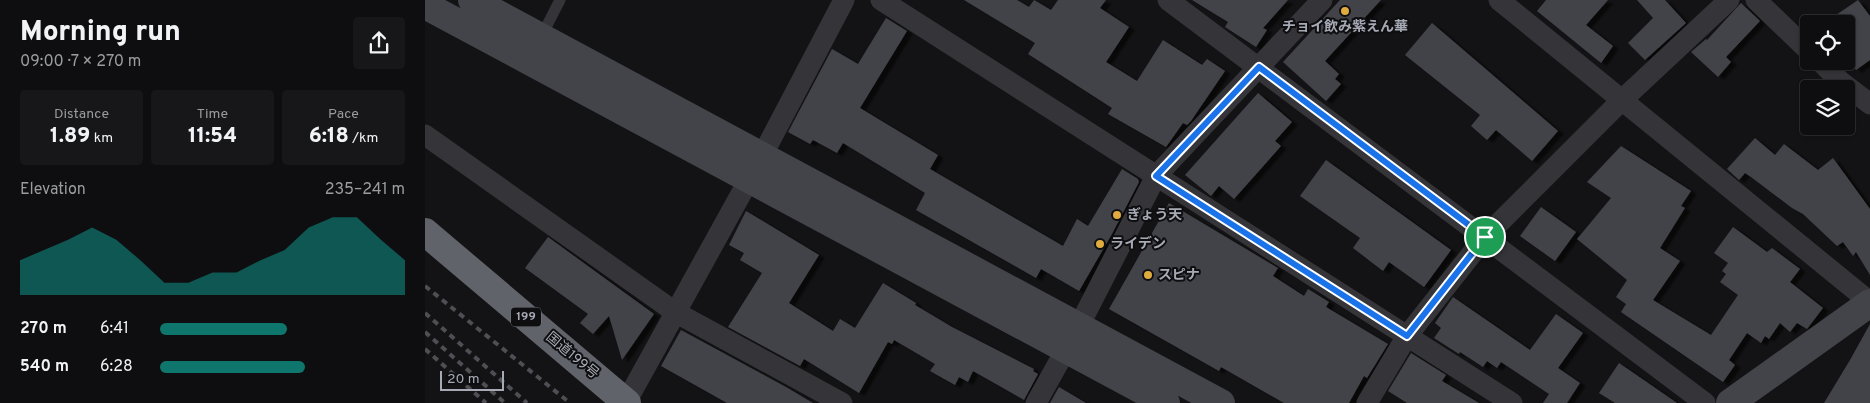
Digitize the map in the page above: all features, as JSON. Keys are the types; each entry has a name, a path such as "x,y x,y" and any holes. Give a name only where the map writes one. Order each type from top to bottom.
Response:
{"highway":[{"name":"国道199号","path":"425,232 626,403"}],"street":[{"path":"472,0 541,37 756,167 1066,350 1166,403"},
{"path":"626,403 756,167 844,0"},
{"path":"881,0 1512,403"},
{"path":"1168,0 1705,403"},
{"path":"1499,0 1870,302 1730,403"},
{"path":"1367,403 1407,336 1485,237 1623,100 1729,0"},
{"path":"1756,0 1800,42"},
{"path":"1036,403 1079,326 1156,176 1259,67 1318,1"},
{"path":"425,5 1079,326 1221,403"},
{"path":"1830,70 1870,104"},
{"path":"425,135 675,312 841,403"}],"lane":[{"path":"541,37 560,0"}],"building":[{"path":"964,0 1017,0 1029,7 1034,0 1051,10 1058,0 1106,0 1100,8 1129,27 1106,62 1137,81 1163,40 1202,65 1207,59 1225,71 1191,121 1187,125 1183,123 1166,147 1108,114 1112,108 1028,54 1035,43"},
{"path":"1192,0 1288,0 1263,28 1267,30 1256,47 1225,27 1228,22"},
{"path":"1340,0 1381,0 1325,61 1339,74 1335,79 1341,84 1326,101 1283,62"},
{"path":"1546,0 1608,0 1586,25 1613,46 1601,63 1537,11"},
{"path":"1637,0 1665,0 1686,23 1645,60 1628,43 1653,18"},
{"path":"1858,0 1870,16 1870,60 1856,70 1855,15 1836,15"},
{"path":"1741,3 1760,21 1726,57 1731,62 1718,77 1691,52 1707,40"},
{"path":"886,18 907,31 860,108 938,155 930,169 1063,246 1077,219 1088,226 1122,169 1138,179 1139,182 1112,234 1079,291 1041,269 1036,278 916,210 925,193 843,143 837,153 813,140 810,144 788,132 832,49 858,64"},
{"path":"1432,23 1558,131 1532,161 1496,130 1487,140 1471,126 1480,115 1405,55"},
{"path":"1258,93 1292,122 1275,141 1281,146 1234,199 1219,186 1211,196 1185,175"},
{"path":"1755,138 1775,155 1784,144 1818,170 1833,158 1870,209 1870,275 1856,252 1853,256 1843,242 1837,246 1803,214 1751,177 1745,173 1739,180 1727,169"},
{"path":"1621,146 1691,191 1681,206 1685,208 1660,248 1680,261 1653,300 1711,335 1738,295 1720,282 1726,274 1722,271 1728,263 1714,253 1733,227 1767,252 1772,248 1800,269 1790,282 1823,308 1807,329 1797,323 1790,332 1780,323 1769,339 1765,336 1761,343 1747,333 1729,360 1735,365 1723,382 1621,312 1626,304 1616,297 1627,280 1577,239 1611,198 1587,182"},
{"path":"1326,160 1451,250 1424,287 1389,262 1383,271 1353,248 1360,238 1300,196"},
{"path":"1169,203 1278,268 1273,276 1304,296 1308,289 1329,302 1326,307 1388,344 1367,378 1364,376 1349,403 1284,403 1221,367 1219,371 1109,309"},
{"path":"1541,207 1576,232 1555,261 1520,236"},
{"path":"746,211 819,255 789,303 833,331 840,319 855,328 883,283 952,327 1034,369 1033,371 1038,374 1024,400 973,371 968,382 959,377 955,385 930,371 935,364 894,340 892,344 888,342 859,393 804,359 800,366 728,327 762,273 740,260 744,253 729,245"},
{"path":"548,237 654,314 622,360 609,316 593,334 580,323 588,314 525,268"},
{"path":"1453,297 1530,350 1556,314 1583,333 1558,368 1580,383 1567,403 1543,403 1549,394 1501,362 1497,368 1487,361 1483,367 1434,338 1441,328 1435,323"},
{"path":"1870,324 1870,403 1824,403 1850,360"},
{"path":"681,330 813,403 727,403 661,366"},
{"path":"1411,353 1446,375 1442,381 1479,403 1407,403 1388,391"},
{"path":"1619,363 1677,403 1615,403 1599,393"},
{"path":"1059,387 1086,403 1050,403"}],"railway":[{"path":"425,286 570,403"},
{"path":"425,313 527,403"},
{"path":"425,332 505,403"},
{"path":"425,349 486,403"}],"place":[{"name":"チョイ飲み紫えん華","path":"1345,11"},
{"name":"ぎょう天","path":"1117,215"},
{"name":"ライデン","path":"1100,244"},
{"name":"スピナ","path":"1148,275"}],"route":[{"path":"1259,67 1485,237 1407,336 1156,176 1259,67"}]}
